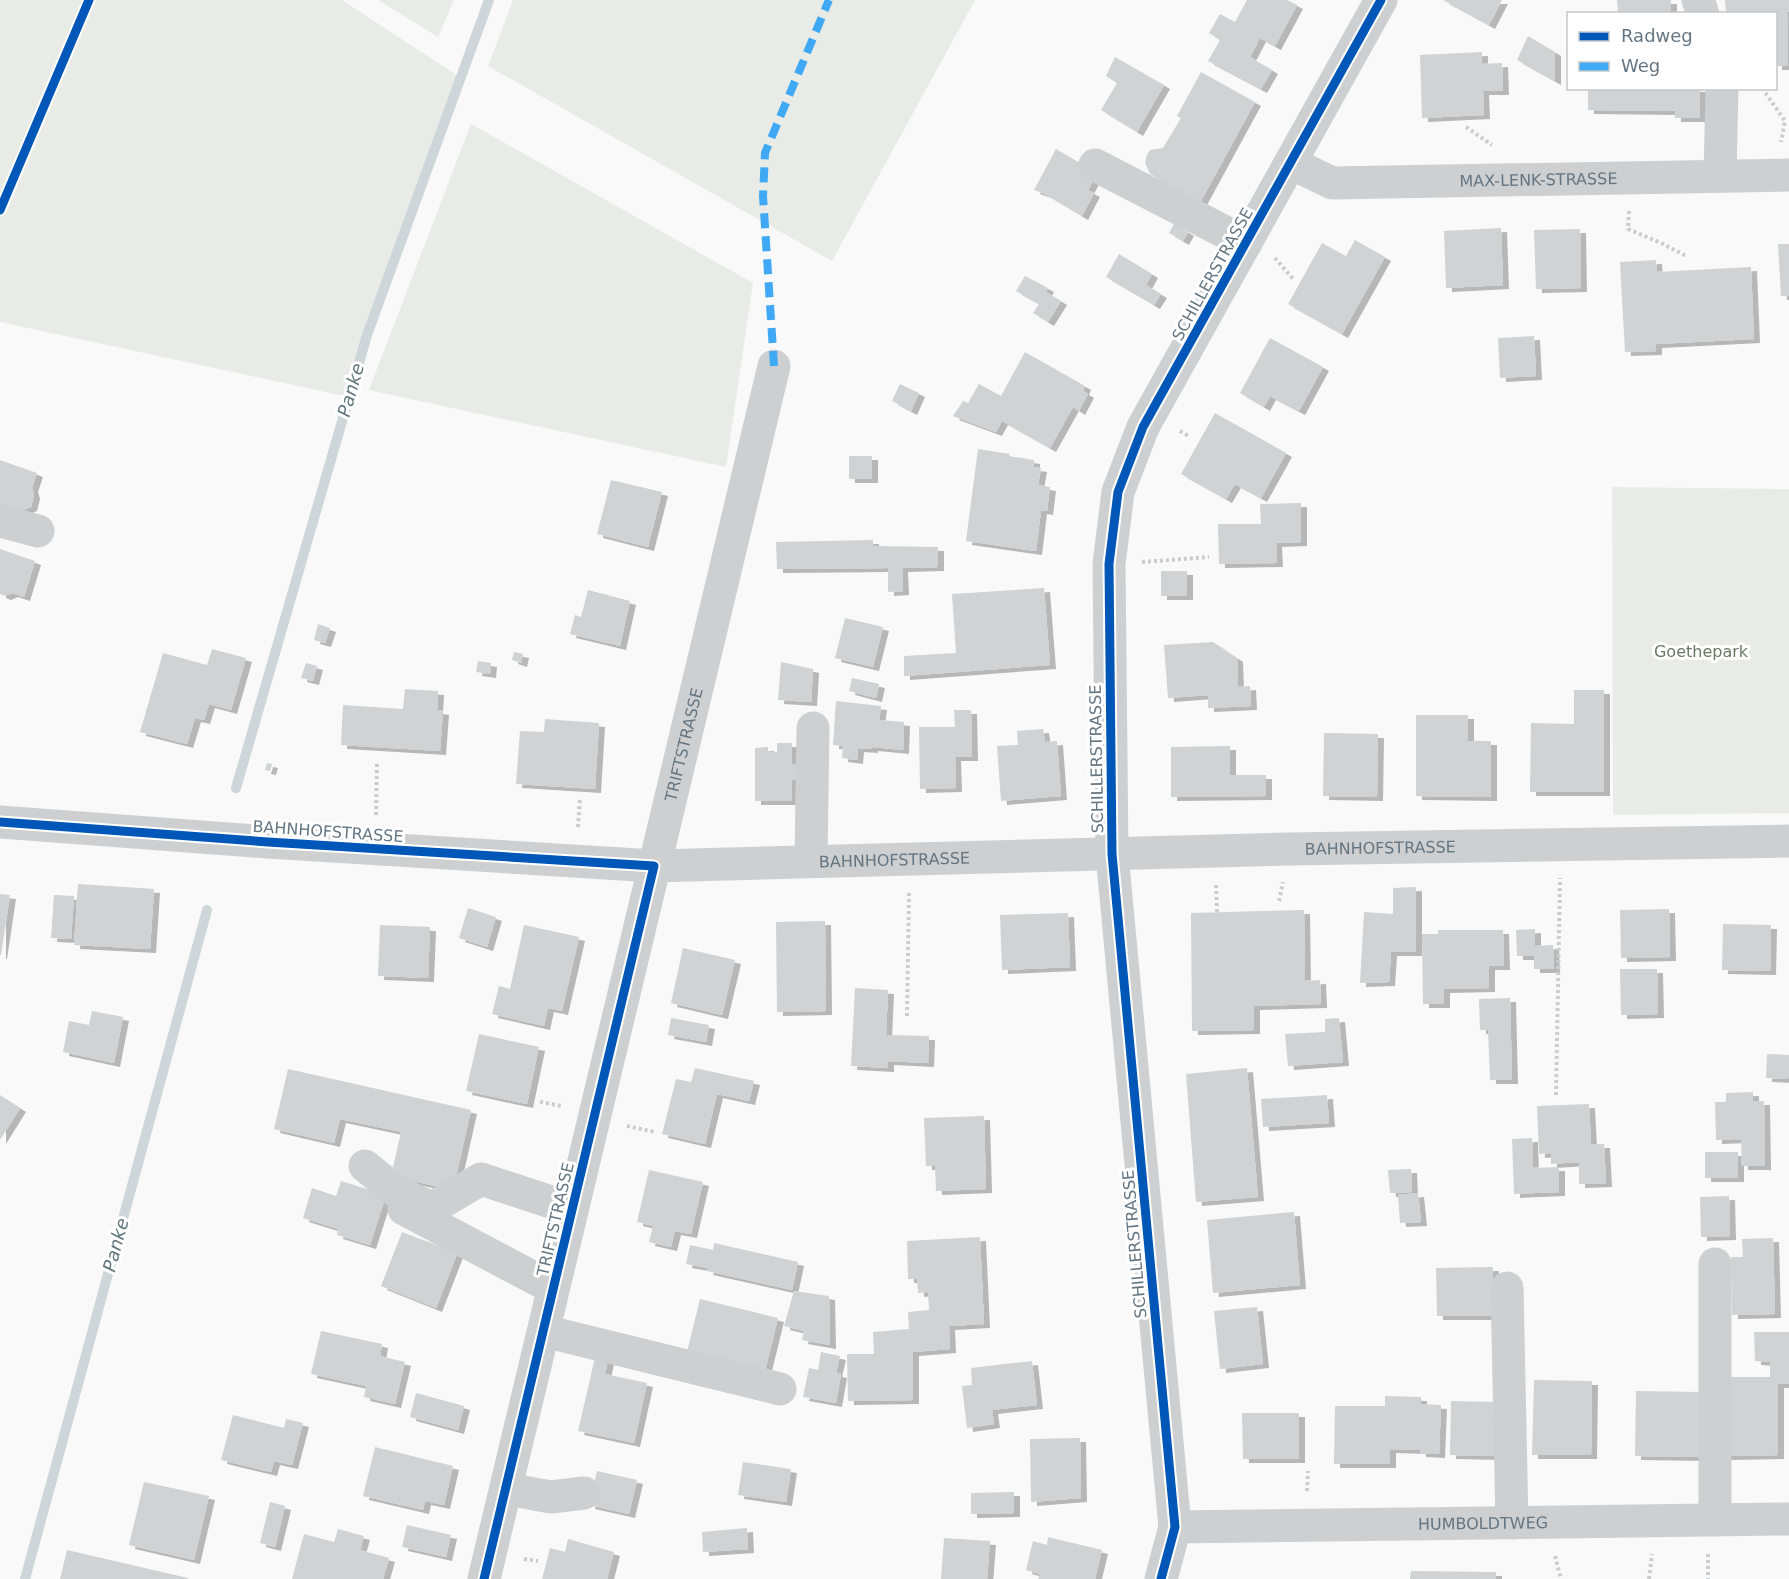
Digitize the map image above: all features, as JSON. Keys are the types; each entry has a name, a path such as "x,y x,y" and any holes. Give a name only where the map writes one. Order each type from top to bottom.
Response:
{"street":[{"name":"SCHILLERSTRASSE","path":"1161,1579 1175,1527 1112,854 1108,564 1118,492 1143,427 1381,0"},
{"path":"1720,176 1722,90"},
{"name":"MAX-LENK-STRASSE","path":"1291,164 1332,183 1782,175"},
{"path":"1095,165 1246,243"},
{"name":"TRIFTSTRASSE","path":"484,1579 774,366"},
{"path":"0,521 38,531"},
{"path":"811,861 813,728"},
{"name":"BAHNHOFSTRASSE","path":"0,822 654,866 1561,844 1789,841"},
{"path":"365,1166 397,1191 432,1208 481,1179 572,1209"},
{"path":"400,1207 554,1288"},
{"path":"1715,1264 1715,1520"},
{"path":"1507,1288 1512,1522"},
{"path":"544,1331 780,1389"},
{"path":"506,1489 551,1497 584,1493"},
{"name":"HUMBOLDTWEG","path":"1175,1527 1789,1519"}],"path":[{"path":"1763,90 1785,121 1782,175"},
{"path":"1632,178 1628,229 1686,256"},
{"path":"1108,564 1209,557"},
{"path":"376,849 377,763"},
{"path":"1556,1095 1561,844"},
{"path":"907,1016 909,859"}],"green space":[{"path":"0,0 342,0 461,78 349,397 0,322"},
{"path":"378,0 454,0 438,37"},
{"path":"513,0 975,0 832,261 488,66"},
{"path":"471,124 753,283 726,467 369,390"},
{"name":"Goethepark","path":"1612,487 1789,489 1789,813 1613,815"}],"building":[{"path":"1247,0 1287,0 1297,5 1275,46 1260,38 1250,57 1272,70 1261,89 1208,61 1220,40 1209,33 1220,14 1235,22"},
{"path":"1443,0 1502,0 1489,25"},
{"path":"1617,0 1671,0 1671,12 1618,12"},
{"path":"1725,0 1789,0 1789,12 1787,12 1788,66 1777,66 1777,12 1726,12"},
{"path":"1528,36 1555,52 1555,81 1517,60"},
{"path":"1482,52 1482,64 1502,63 1503,91 1483,91 1484,115 1422,118 1420,55"},
{"path":"1115,57 1164,85 1137,132 1101,110 1117,83 1106,76"},
{"path":"1201,72 1255,102 1201,201 1150,174 1145,163 1150,150 1163,148 1181,118 1177,116"},
{"path":"1588,90 1700,90 1700,118 1675,118 1675,111 1588,110"},
{"path":"1056,149 1097,173 1088,190 1094,193 1082,216 1034,190"},
{"path":"1174,224 1188,232 1183,241 1169,233"},
{"path":"1501,228 1503,285 1446,288 1444,231"},
{"path":"1580,229 1581,288 1536,289 1534,230"},
{"path":"1355,240 1385,257 1342,334 1288,304 1322,243 1346,256"},
{"path":"1778,244 1789,244 1789,296 1781,296"},
{"path":"1119,254 1152,274 1146,285 1161,294 1154,305 1106,277"},
{"path":"1656,260 1657,272 1751,267 1754,339 1656,344 1656,351 1625,352 1620,262"},
{"path":"1025,276 1048,288 1046,292 1061,301 1048,322 1033,313 1039,304 1016,291"},
{"path":"1534,336 1536,376 1500,378 1498,338"},
{"path":"1270,338 1323,367 1299,411 1270,396 1264,407 1240,393"},
{"path":"1025,352 1085,386 1083,391 1088,394 1079,411 1073,407 1050,448 1002,421 996,432 953,416 963,401 968,403 979,384 1001,396"},
{"path":"900,384 919,393 911,411 892,401"},
{"path":"1215,413 1286,453 1261,498 1235,484 1226,499 1181,474"},
{"path":"978,449 1034,460 1034,467 1041,468 1038,485 1050,487 1047,511 1041,510 1036,551 966,541"},
{"path":"849,456 872,456 872,479 849,479"},
{"path":"0,460 37,473 32,488 34,495 31,507 24,510 23,515 0,507"},
{"path":"611,480 662,492 648,547 597,534"},
{"path":"1301,503 1301,542 1276,543 1277,563 1219,564 1218,524 1261,524 1260,504"},
{"path":"873,540 873,546 938,547 938,567 902,568 903,591 888,592 888,568 777,569 776,542"},
{"path":"0,549 35,561 24,597 12,593 5,596 0,594"},
{"path":"1161,571 1187,571 1187,596 1161,596"},
{"path":"1044,588 1050,665 904,676 904,656 956,653 952,594"},
{"path":"588,590 630,601 620,646 570,634 575,615 581,617"},
{"path":"845,618 883,627 873,667 835,658"},
{"path":"318,624 330,628 325,643 314,640"},
{"path":"1213,642 1237,658 1238,687 1250,686 1251,706 1208,708 1208,695 1168,698 1164,645"},
{"path":"212,649 246,658 231,710 209,704 204,720 195,718 187,744 140,732 163,653 207,665"},
{"path":"514,652 523,654 521,663 512,660"},
{"path":"478,661 491,663 490,674 476,672"},
{"path":"781,662 813,669 811,702 778,700"},
{"path":"306,663 317,666 313,681 301,678"},
{"path":"852,678 879,684 876,698 849,691"},
{"path":"405,689 438,691 437,710 443,711 440,751 341,745 343,705 403,709"},
{"path":"1574,690 1604,690 1604,792 1530,792 1531,723 1574,724"},
{"path":"836,701 881,706 879,720 904,722 903,750 858,748 857,760 842,758 843,746 833,745"},
{"path":"954,710 971,710 972,757 955,757 956,788 920,789 919,727 955,727"},
{"path":"1416,715 1468,715 1468,741 1491,741 1491,797 1416,796"},
{"path":"545,719 599,723 595,789 516,784 520,731 544,732"},
{"path":"1043,729 1045,742 1057,741 1061,796 1001,801 997,746 1018,745 1017,731"},
{"path":"1324,733 1378,734 1377,797 1323,796"},
{"path":"777,743 792,743 792,764 802,764 803,780 792,780 792,801 755,801 755,748 768,747 768,752 777,752"},
{"path":"1230,746 1230,775 1266,775 1266,796 1171,797 1171,747"},
{"path":"267,763 272,764 270,771 265,770"},
{"path":"78,884 154,889 150,949 74,945"},
{"path":"1416,887 1416,952 1391,952 1389,982 1360,983 1364,912 1393,914 1393,888"},
{"path":"0,894 10,895 1,955 0,955"},
{"path":"54,895 74,896 71,939 51,938"},
{"path":"468,908 496,917 487,947 459,938"},
{"path":"1669,909 1670,957 1621,958 1620,910"},
{"path":"1304,910 1305,981 1320,980 1321,1004 1254,1006 1254,1030 1192,1031 1191,913"},
{"path":"1068,913 1070,967 1002,970 1000,915"},
{"path":"825,921 826,1011 777,1012 776,922"},
{"path":"1723,924 1771,925 1770,971 1722,970"},
{"path":"380,925 430,927 428,978 378,976"},
{"path":"524,925 579,937 562,1011 548,1008 544,1026 492,1014 499,986 510,989"},
{"path":"1535,929 1535,946 1553,945 1554,969 1534,969 1534,956 1517,956 1516,930"},
{"path":"1438,930 1503,930 1504,966 1489,966 1489,988 1444,989 1444,1004 1423,1004 1422,934 1438,934"},
{"path":"683,948 735,960 722,1015 671,1003"},
{"path":"1620,969 1657,969 1658,1014 1621,1015"},
{"path":"855,988 888,990 886,1035 929,1036 928,1063 888,1061 888,1068 851,1066"},
{"path":"1510,998 1512,1080 1490,1080 1488,1030 1480,1030 1479,999"},
{"path":"92,1011 123,1017 114,1063 63,1052 69,1021 89,1025"},
{"path":"671,1018 709,1025 706,1042 668,1035"},
{"path":"1339,1018 1343,1062 1288,1066 1285,1034 1325,1032 1325,1019"},
{"path":"479,1034 539,1047 527,1104 466,1091"},
{"path":"1767,1054 1789,1055 1788,1079 1766,1078"},
{"path":"695,1068 754,1081 749,1101 717,1094 705,1144 662,1134 676,1079 691,1082"},
{"path":"1247,1068 1258,1197 1196,1202 1186,1074"},
{"path":"288,1069 471,1110 453,1190 391,1176 401,1132 340,1119 334,1143 274,1129"},
{"path":"1753,1092 1753,1101 1764,1101 1765,1166 1742,1166 1741,1139 1716,1140 1715,1102 1726,1102 1726,1093"},
{"path":"0,1095 20,1108 0,1140"},
{"path":"1327,1095 1329,1123 1263,1127 1261,1099"},
{"path":"1589,1104 1591,1144 1604,1144 1606,1183 1579,1184 1579,1162 1551,1164 1551,1153 1539,1154 1537,1106"},
{"path":"984,1116 986,1189 936,1191 935,1166 926,1166 924,1118"},
{"path":"1532,1138 1533,1168 1559,1167 1559,1192 1514,1194 1512,1139"},
{"path":"1705,1152 1738,1152 1738,1178 1705,1178"},
{"path":"1411,1169 1412,1192 1390,1193 1388,1170"},
{"path":"649,1170 703,1182 691,1234 675,1231 671,1247 649,1242 653,1226 637,1222"},
{"path":"341,1181 386,1195 370,1245 337,1235 338,1229 303,1218 312,1188 336,1196"},
{"path":"1418,1193 1421,1222 1400,1223 1398,1195"},
{"path":"1729,1196 1730,1236 1701,1237 1700,1197"},
{"path":"1294,1212 1300,1285 1213,1293 1207,1220"},
{"path":"402,1232 439,1246 462,1241 436,1308 381,1286"},
{"path":"980,1237 984,1324 949,1326 950,1349 913,1352 913,1400 848,1401 847,1354 874,1354 873,1332 909,1329 908,1312 929,1310 928,1292 918,1293 917,1279 908,1279 907,1241"},
{"path":"1773,1238 1775,1314 1732,1315 1731,1257 1743,1257 1742,1239"},
{"path":"714,1243 798,1262 792,1290 686,1264 690,1245 713,1250"},
{"path":"1493,1267 1493,1316 1437,1316 1436,1268"},
{"path":"794,1291 829,1296 830,1345 802,1340 804,1331 784,1326"},
{"path":"700,1299 778,1318 764,1375 686,1356"},
{"path":"1257,1307 1263,1364 1220,1369 1214,1311"},
{"path":"321,1331 382,1344 380,1356 405,1362 395,1404 364,1397 366,1386 311,1374"},
{"path":"1754,1332 1789,1332 1789,1384 1778,1384 1778,1455 1725,1456 1725,1377 1770,1377 1770,1362 1755,1361"},
{"path":"821,1352 840,1356 836,1373 841,1374 836,1403 803,1397 809,1368 818,1370"},
{"path":"596,1353 609,1356 605,1374 647,1383 634,1443 578,1431"},
{"path":"1032,1361 1037,1405 992,1410 994,1424 967,1428 962,1386 972,1385 971,1368"},
{"path":"1534,1380 1592,1381 1591,1455 1532,1455"},
{"path":"1636,1391 1701,1392 1699,1457 1635,1456"},
{"path":"416,1393 464,1406 458,1430 410,1417"},
{"path":"1385,1396 1421,1397 1421,1404 1441,1405 1439,1454 1420,1453 1420,1450 1390,1449 1390,1464 1334,1464 1335,1406 1385,1406"},
{"path":"1451,1401 1497,1402 1495,1456 1450,1455"},
{"path":"1242,1413 1299,1413 1299,1459 1243,1459"},
{"path":"233,1415 284,1428 286,1419 303,1423 292,1465 274,1461 271,1472 221,1460"},
{"path":"1080,1438 1081,1498 1031,1502 1030,1439"},
{"path":"375,1447 453,1466 444,1505 425,1501 423,1510 363,1496"},
{"path":"743,1462 791,1469 786,1502 738,1495"},
{"path":"597,1471 637,1480 629,1514 589,1505"},
{"path":"144,1482 209,1496 194,1560 129,1545"},
{"path":"1014,1492 1014,1513 971,1514 971,1493"},
{"path":"270,1502 285,1506 275,1547 260,1543"},
{"path":"407,1525 451,1535 446,1557 402,1547"},
{"path":"747,1528 748,1549 703,1552 702,1532"},
{"path":"338,1529 364,1536 360,1550 389,1558 383,1579 292,1579 304,1534 334,1542"},
{"path":"1048,1537 1102,1550 1095,1579 1038,1579 1040,1574 1026,1570 1033,1541 1047,1545"},
{"path":"944,1538 990,1541 987,1579 941,1579"},
{"path":"568,1539 614,1552 607,1579 542,1579 550,1548 565,1552"},
{"path":"67,1550 188,1578 188,1579 60,1579"},
{"path":"1411,1571 1496,1572 1496,1579 1410,1579"}],"waterway":[{"name":"Panke","path":"236,788 367,335 489,0"},
{"name":"Panke","path":"25,1579 207,910"}],"marked path":[{"path":"774,366 763,196 765,153 829,0"}],"cycle path":[{"path":"0,210 89,0"},
{"path":"1161,1579 1175,1527 1112,854 1109,564 1118,492 1143,427 1381,0"},
{"path":"0,822 268,842 654,866 484,1579"}]}
